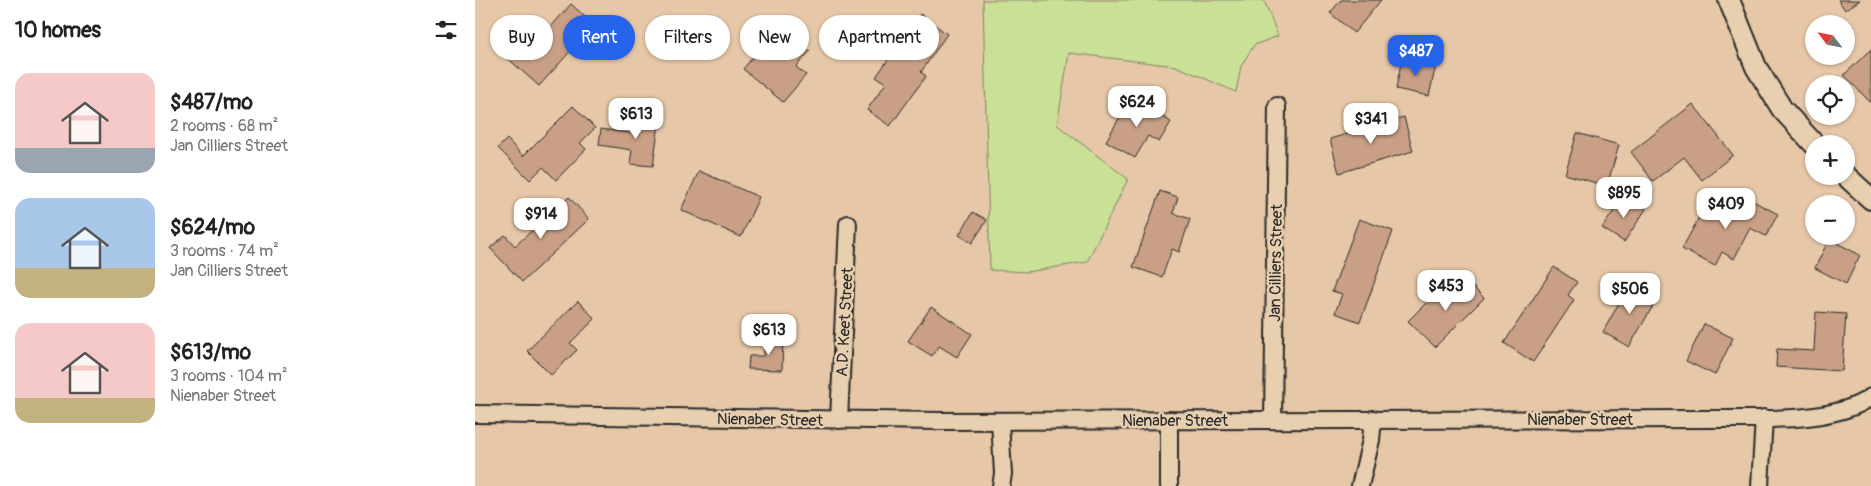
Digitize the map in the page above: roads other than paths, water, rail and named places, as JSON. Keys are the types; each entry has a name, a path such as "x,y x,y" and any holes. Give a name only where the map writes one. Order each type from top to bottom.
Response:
{"street":[{"path":"1729,0 1756,67 1782,109 1806,135"},
{"name":"Jan Cilliers Street","path":"1273,420 1277,106"},
{"path":"1855,184 1871,199"},
{"name":"A.D. Keet Street","path":"839,420 848,224"},
{"name":"Nienaber Street","path":"475,414 839,420 1763,418 1829,414 1864,402 1871,397"},
{"path":"1760,486 1763,418"},
{"path":"1360,486 1371,440 1373,419"},
{"path":"999,420 1003,474 1001,486"},
{"path":"1169,420 1169,486"}]}
